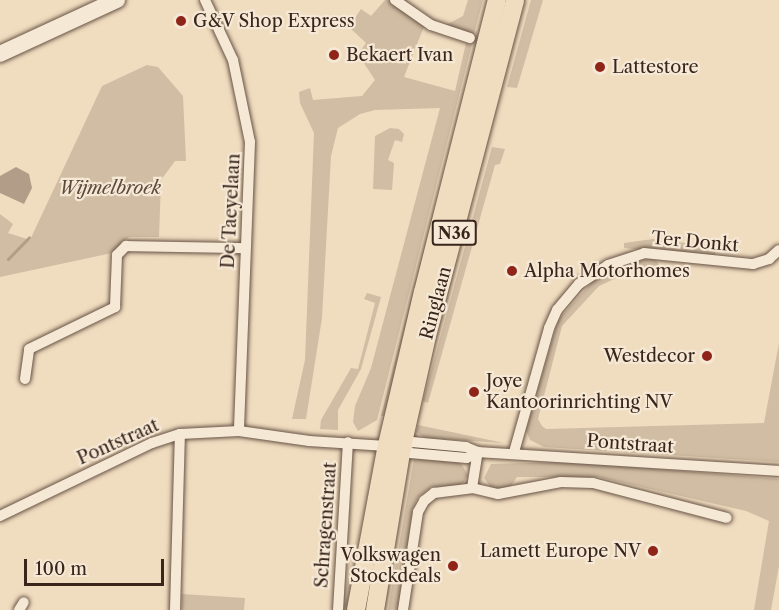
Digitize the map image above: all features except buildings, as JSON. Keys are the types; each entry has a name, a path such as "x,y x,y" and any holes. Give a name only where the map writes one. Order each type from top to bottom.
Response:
{"main road":[{"name":"Ringlaan","path":"356,610 497,0"},
{"name":"Ringlaan","path":"375,610 394,446 427,336 515,0"}],"street":[{"path":"0,54 117,0"},
{"name":"De Taeyelaan","path":"205,0 233,60 250,142 239,431"},
{"path":"394,0 431,25 470,38"},
{"path":"25,379 29,349 115,307 117,255 126,246 245,248"},
{"name":"Ter Donkt","path":"514,452 549,328 557,310 579,284 608,265 644,253 753,264 769,259 779,250"},
{"name":"Pontstraat","path":"0,516 152,443 180,434 239,431 288,439 394,446 412,442 466,447 478,452 514,452 779,471"},
{"path":"175,610 180,434"},
{"name":"Schragenstraat","path":"338,610 348,442"},
{"path":"472,488 478,452"},
{"path":"403,610 418,512 424,501 434,493 472,488 498,494 561,482 593,483 727,518"}],"green space":[{"path":"385,0 391,0 425,24 404,77 455,91 466,43 472,44 377,420 358,431 353,422 355,406 371,368 440,108 375,110 360,114 338,128 331,156 322,318 306,419 292,419 305,360 314,133 300,103 299,92 310,88 313,100 362,96 375,80 358,54 366,43 349,27 361,9 371,16"},
{"path":"406,0 413,9 444,26 463,16 468,0 483,0 474,34 439,26 400,2"},
{"path":"531,0 543,0 517,88 507,87"},
{"name":"Wijmelbroek","path":"147,65 158,67 183,96 186,161 175,161 161,180 159,237 129,237 112,253 0,277 0,214 13,224 8,233 30,240 102,86"},
{"path":"390,128 399,129 404,134 402,142 395,140 388,160 394,163 392,190 373,189 375,136"},
{"path":"492,147 505,149 500,164 495,165 428,403 423,401"},
{"path":"434,209 434,224 386,416 381,416"},
{"path":"653,239 709,246 717,243 715,256 624,248 624,243"},
{"path":"648,259 656,260 660,266 638,268 599,286 562,326 538,419 542,426 546,429 764,423 779,343 779,462 544,447 530,440 526,430 558,320 593,281 616,268"},
{"path":"367,293 381,297 361,369 338,410 338,430 320,429 321,420 351,368 358,369 375,303 364,299"},
{"path":"418,425 504,443 426,438 416,432"},
{"path":"414,459 460,462 468,475 462,485 431,487 418,497 413,508 398,610 388,610"},
{"path":"572,462 779,479 779,566 771,610 754,610 769,521 746,511 598,477 517,477 509,489 492,489 484,478 491,464"},
{"path":"182,594 245,598 244,610 182,610"}],"shaded area":[{"path":"16,167 29,174 32,188 24,204 0,193 0,176"}],"waterway":[{"path":"8,259 29,237"}],"place":[{"name":"G&V Shop Express","path":"181,21"},
{"name":"Bekaert Ivan","path":"334,55"},
{"name":"Lattestore","path":"600,67"},
{"name":"Alpha Motorhomes","path":"512,271"},
{"name":"Westdecor","path":"707,356"},
{"name":"Joye Kantoorinrichting NV","path":"474,392"},
{"name":"Lamett Europe NV","path":"653,551"},
{"name":"Volkswagen Stockdeals","path":"453,566"}]}
